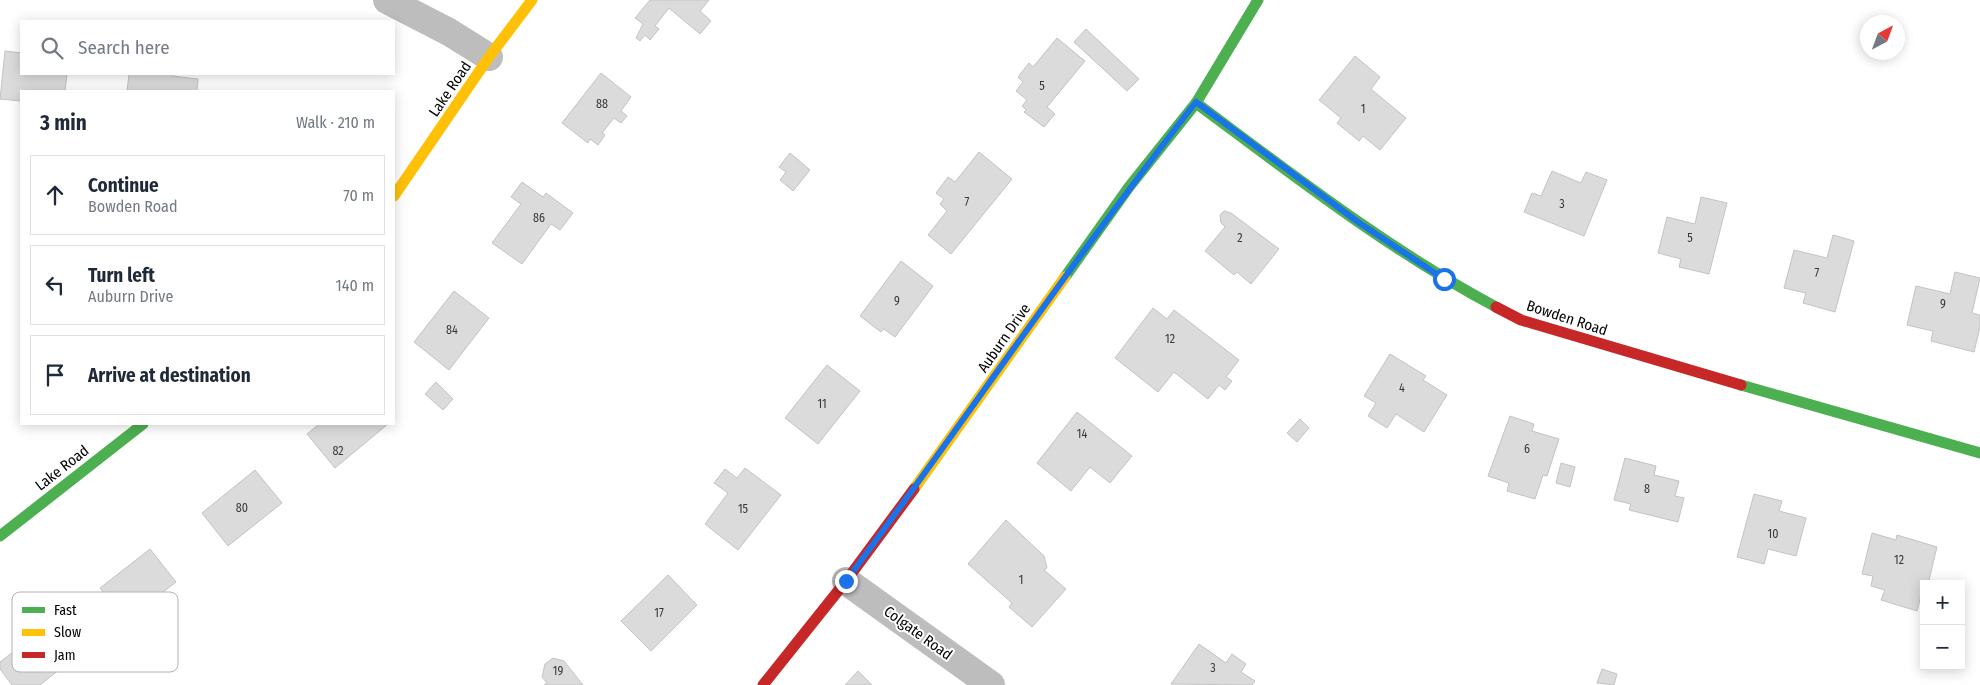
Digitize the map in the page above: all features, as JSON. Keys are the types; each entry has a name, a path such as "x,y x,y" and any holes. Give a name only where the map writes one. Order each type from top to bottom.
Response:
{"street":[{"path":"387,0 449,32 489,57"},
{"name":"Lake Road","path":"395,195 489,57 532,0"},
{"name":"Auburn Drive","path":"763,685 846,581 912,492 1129,187 1196,102 1258,0"},
{"name":"Bowden Road","path":"1196,102 1358,222 1444,279 1521,320 1624,352 1980,453"},
{"name":"Lake Road","path":"0,536 142,425"},
{"name":"Colgate Road","path":"846,581 991,685"}],"building":[{"path":"650,0 709,0 700,11 711,21 700,34 669,8 655,26 659,29 650,40 645,35 640,41 636,38 643,24 635,18"},
{"path":"1086,29 1139,79 1127,91 1074,42"},
{"path":"1057,38 1085,61 1047,107 1055,114 1044,127 1024,112 1026,110 1022,106 1027,100 1016,91 1023,82 1018,77 1029,63 1033,67"},
{"path":"5,51 20,53 20,75 67,75 65,90 20,90 20,101 0,99"},
{"path":"1355,56 1380,77 1371,89 1406,118 1380,150 1363,136 1359,141 1337,123 1341,118 1319,100"},
{"path":"601,73 631,97 621,111 627,116 621,123 614,118 602,133 605,135 598,145 590,139 588,143 562,123"},
{"path":"129,75 172,75 198,79 197,90 127,90"},
{"path":"979,152 1012,179 951,254 928,235 947,211 940,204 944,199 936,193 948,177 955,182"},
{"path":"790,153 810,170 793,191 780,180 786,172 779,167"},
{"path":"1552,171 1581,183 1586,172 1607,180 1584,236 1524,212 1532,193 1541,196"},
{"path":"522,182 543,197 546,193 573,213 560,230 551,224 522,264 492,243 521,204 511,197"},
{"path":"1701,197 1727,203 1709,274 1679,267 1681,259 1658,253 1667,217 1695,224"},
{"path":"1224,211 1231,213 1279,249 1251,284 1237,272 1234,275 1205,251 1225,227 1221,223 1220,215"},
{"path":"1833,235 1854,241 1835,312 1803,303 1806,293 1784,288 1794,250 1827,258"},
{"path":"901,261 933,286 895,337 884,329 881,332 860,316"},
{"path":"1955,272 1980,278 1972,313 1980,315 1980,327 1974,352 1931,341 1933,331 1907,325 1916,286 1950,294"},
{"path":"454,291 489,318 449,370 414,342"},
{"path":"1153,308 1167,319 1174,310 1239,360 1226,377 1232,381 1225,390 1219,385 1208,399 1174,372 1158,392 1115,358"},
{"path":"1390,354 1426,376 1423,380 1447,395 1424,432 1396,414 1387,428 1368,416 1376,403 1364,396"},
{"path":"827,365 860,391 818,444 785,418"},
{"path":"436,382 453,399 443,410 425,394"},
{"path":"1077,412 1132,456 1110,483 1090,467 1071,491 1037,463"},
{"path":"1510,416 1534,424 1532,431 1559,439 1547,476 1543,475 1535,499 1507,491 1509,483 1488,476"},
{"path":"1300,419 1309,428 1297,442 1287,433"},
{"path":"318,425 387,425 335,468 307,434"},
{"path":"1625,458 1656,466 1654,475 1679,481 1675,496 1684,498 1678,522 1629,510 1631,504 1614,500"},
{"path":"1561,463 1575,467 1570,487 1556,483"},
{"path":"745,468 781,495 738,550 705,524 728,493 714,483 725,469 737,478"},
{"path":"255,470 282,503 228,546 202,513"},
{"path":"1754,494 1782,501 1779,511 1806,518 1796,556 1768,549 1764,564 1737,557"},
{"path":"1006,520 1044,556 1047,568 1044,570 1066,589 1032,627 1009,607 1012,603 968,564"},
{"path":"1872,533 1896,540 1897,535 1937,547 1929,580 1920,580 1920,600 1917,611 1881,600 1885,590 1871,586 1873,576 1862,574"},
{"path":"150,549 176,582 163,592 103,592 100,588"},
{"path":"668,575 697,605 651,651 621,621"},
{"path":"1199,644 1226,663 1232,654 1246,664 1241,672 1255,681 1252,685 1171,684"},
{"path":"12,653 12,672 56,672 40,685 12,685 0,669 0,662"},
{"path":"553,658 564,661 583,685 544,685 547,683 542,677 545,664"},
{"path":"1602,669 1617,674 1614,685 1597,683"},
{"path":"858,671 872,685 845,685"}],"traffic: fast":[{"path":"1065,277 1129,187 1196,103 1258,0"},
{"path":"1196,103 1342,211 1456,285 1496,307"},
{"path":"1741,385 1980,453"},
{"path":"0,536 142,425"}],"traffic: slow":[{"path":"395,195 489,57 532,0"},
{"path":"914,489 1065,277"}],"traffic: jam":[{"path":"1496,307 1521,320 1741,385"},
{"path":"763,685 846,581 914,489"}],"route":[{"path":"846,581 912,492 1129,187 1196,102 1358,222 1444,279"}]}
